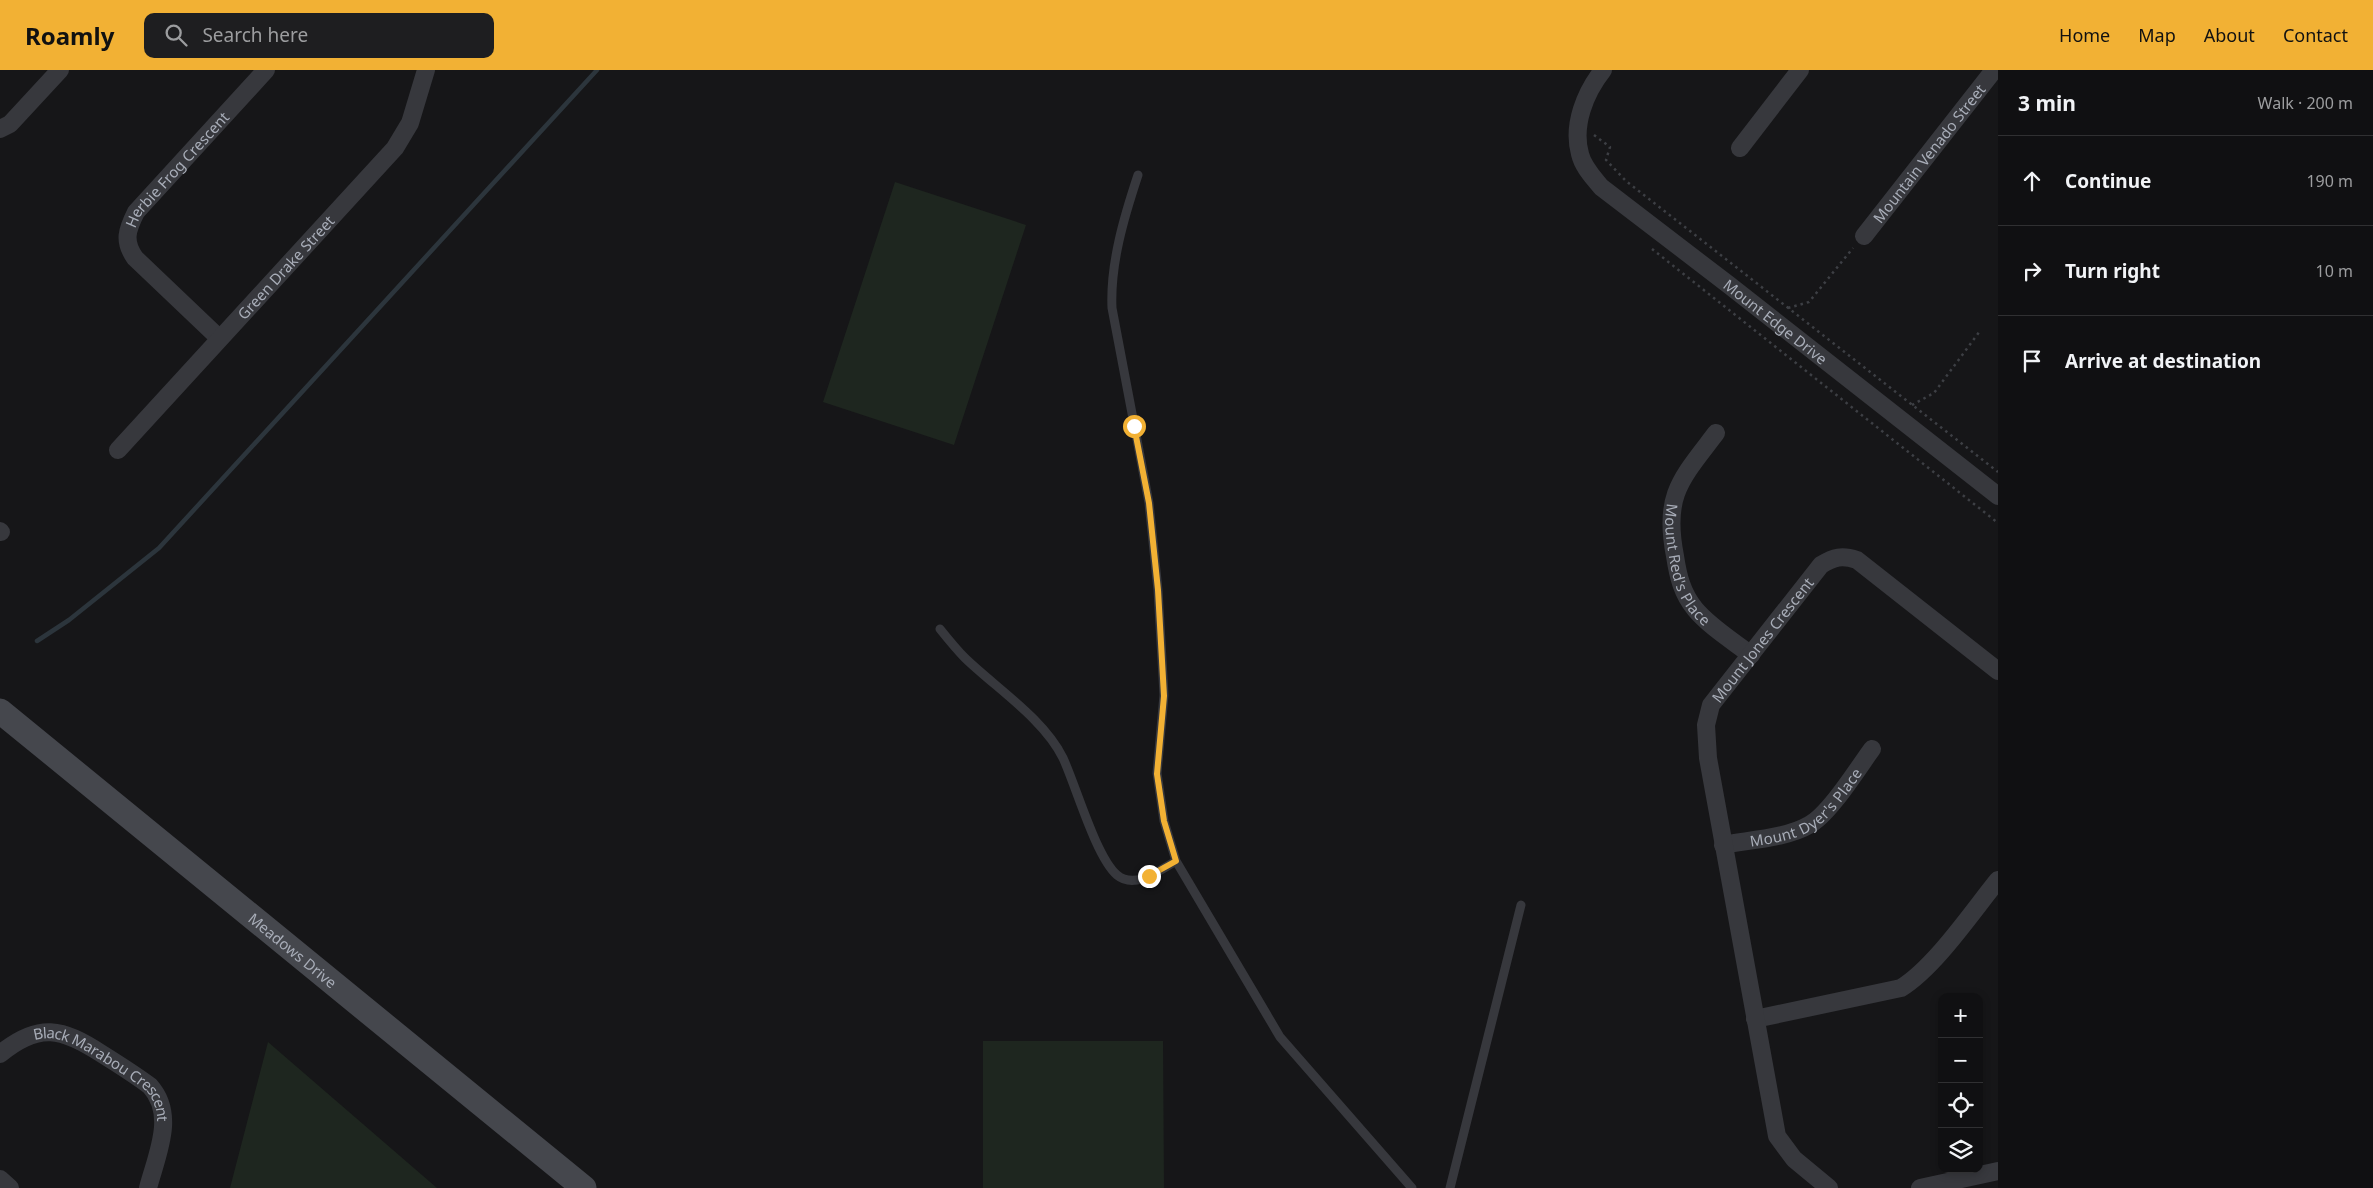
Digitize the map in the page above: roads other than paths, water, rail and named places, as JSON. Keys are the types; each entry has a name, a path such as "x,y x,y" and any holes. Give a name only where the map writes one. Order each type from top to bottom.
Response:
{"street":[{"path":"0,129 18,116 60,70"},
{"name":"Herbie Frog Crescent","path":"219,338 135,258 128,248 127,235 136,212 266,70"},
{"name":"Green Drake Street","path":"118,450 395,148 410,123 426,70"},
{"name":"Mount Edge Drive","path":"1603,70 1582,108 1578,127 1580,155 1588,171 1601,187 1722,279 1998,496"},
{"path":"1740,148 1800,70"},
{"name":"Mountain Venado Street","path":"1864,236 1994,70"},
{"name":"Mount Red's Place","path":"1716,433 1681,479 1674,494 1671,510 1672,544 1679,579 1686,598 1696,611 1751,655"},
{"name":"Mount Jones Crescent","path":"1828,1188 1794,1159 1776,1136 1708,758 1706,725 1711,704 1821,565 1831,559 1843,556 1857,560 1998,671"},
{"name":"Meadows Drive","path":"0,711 584,1188"},
{"name":"Mount Dyer's Place","path":"1724,845 1793,832 1810,825 1822,815 1872,748"},
{"path":"1756,1019 1901,988 1916,979 1929,965 1998,880"},
{"name":"Black Marabou Crescent","path":"0,1054 26,1036 42,1032 60,1032 80,1040 150,1086 158,1095 165,1113 163,1131 148,1188"},
{"path":"1920,1188 1998,1171"},
{"path":"0,1179 10,1188"}],"lane":[{"path":"1138,175 1130,199 1111,281 1112,308 1149,503 1158,590 1164,696 1157,774 1164,821 1176,861 1280,1038 1412,1188"},
{"path":"940,629 964,657 1037,723 1062,756 1093,833 1110,866 1118,875 1126,879 1138,880 1176,861"},
{"path":"1450,1188 1521,905"}],"waterway":[{"path":"37,641 69,620 159,548 597,70"}]}
